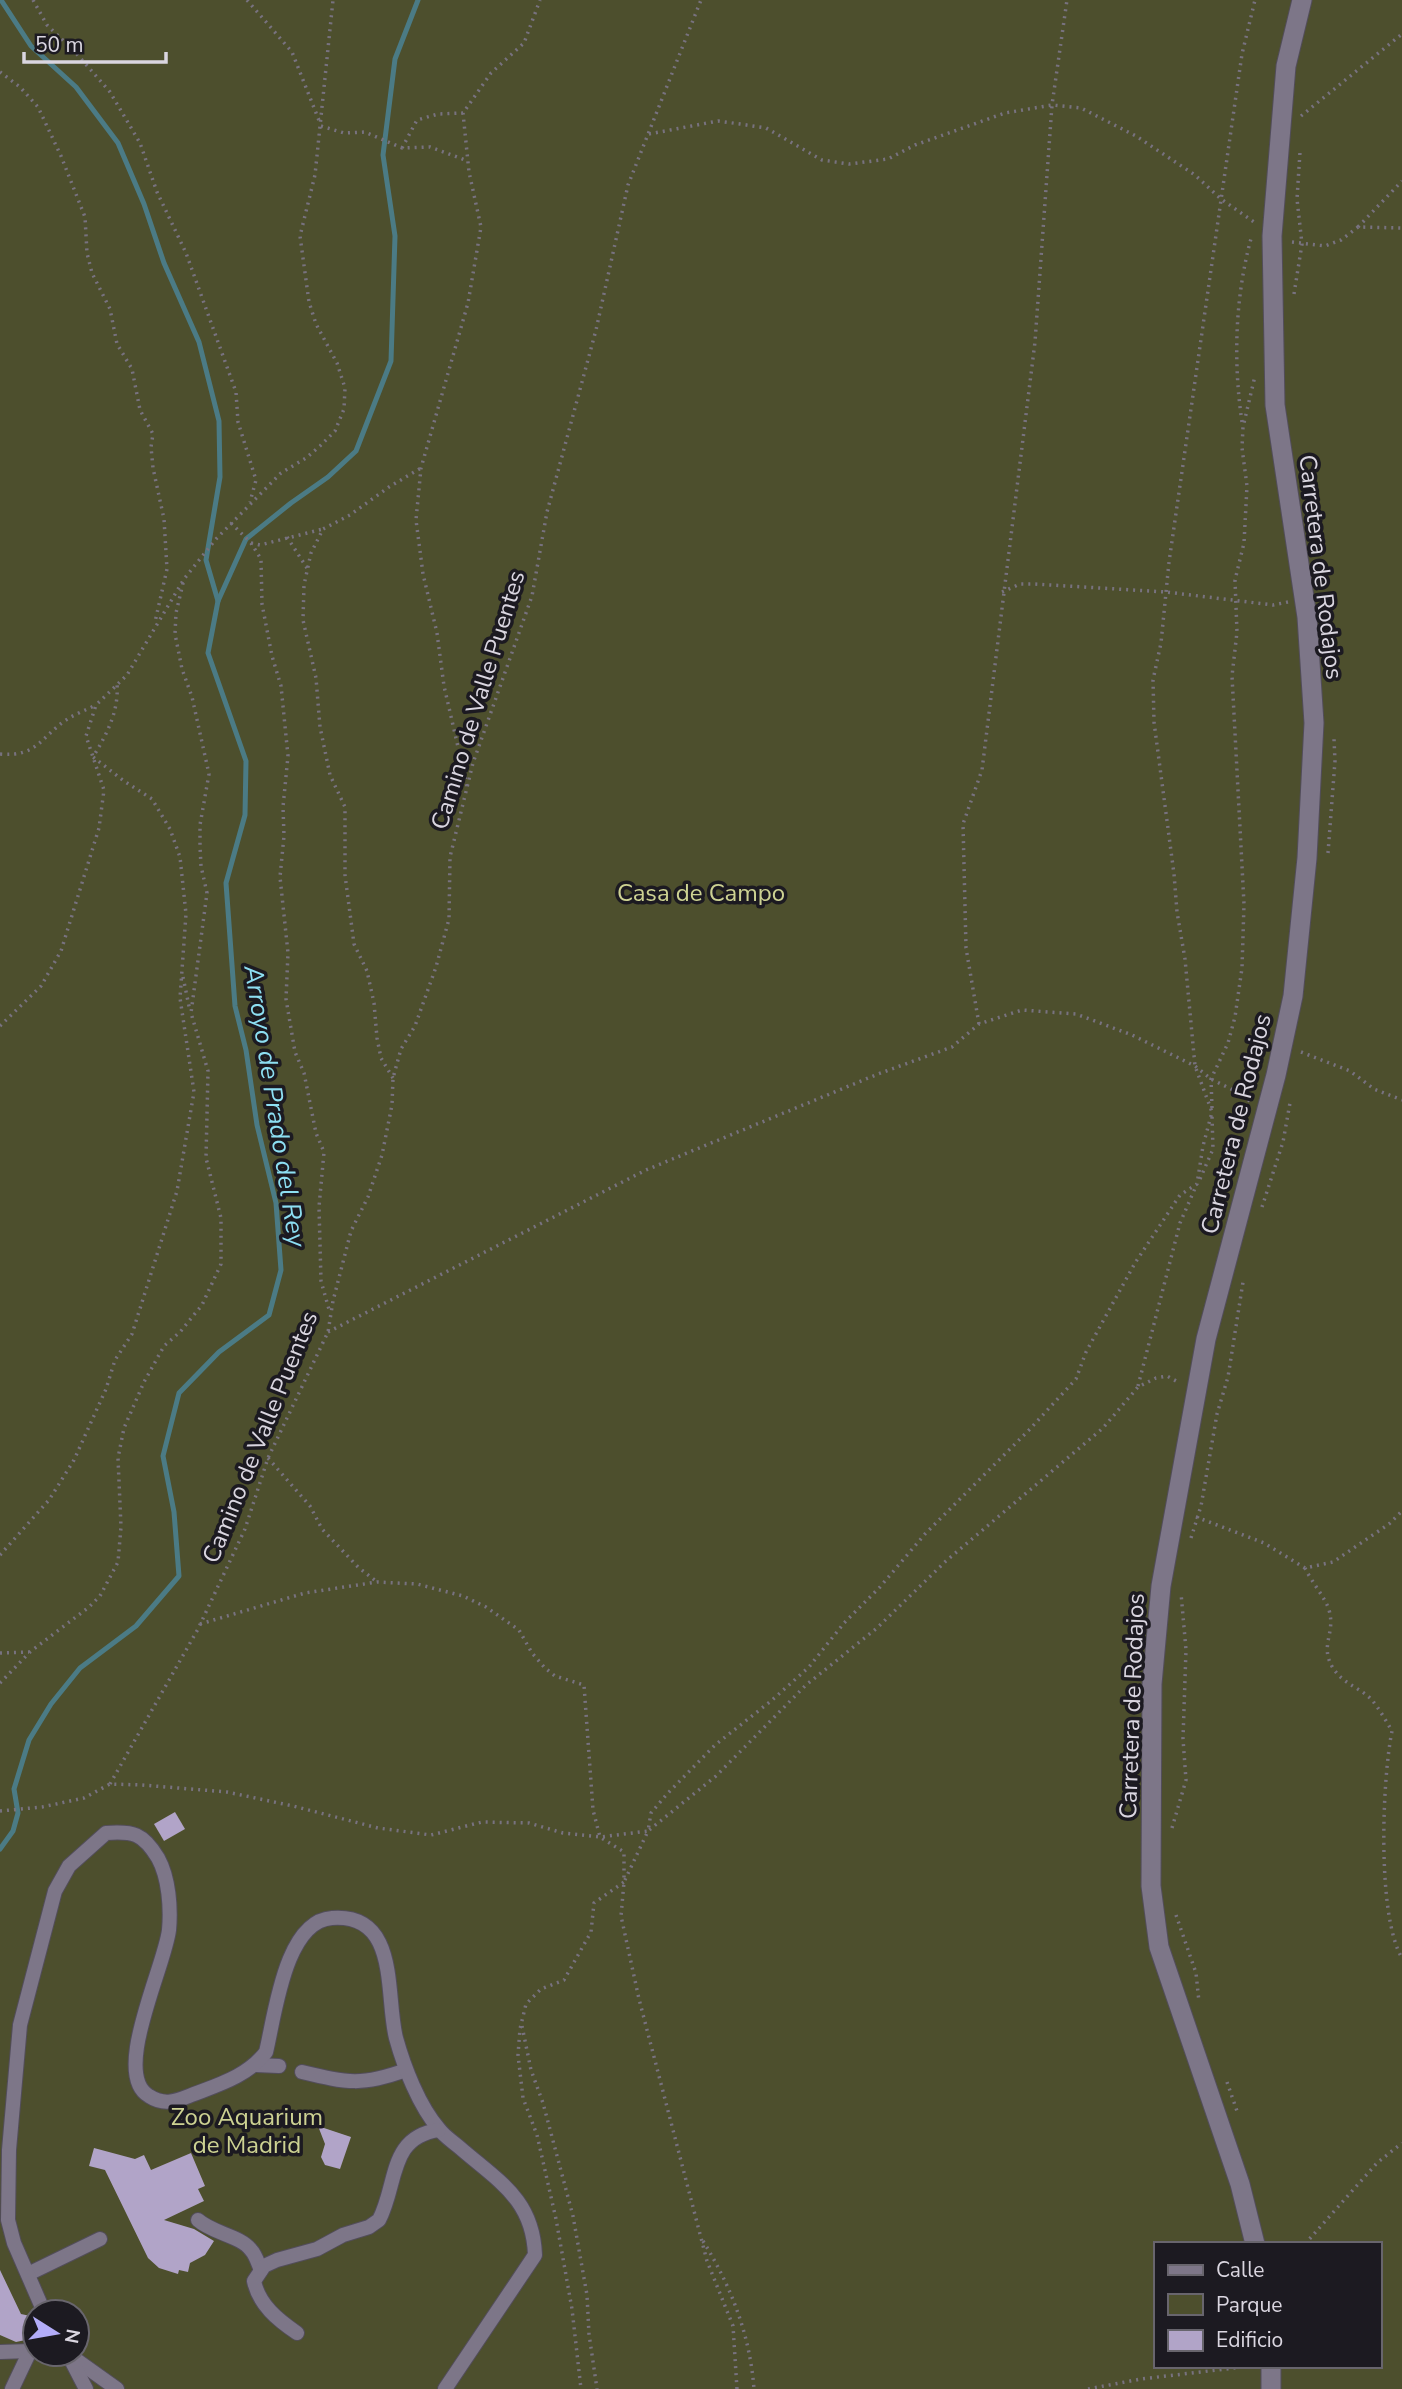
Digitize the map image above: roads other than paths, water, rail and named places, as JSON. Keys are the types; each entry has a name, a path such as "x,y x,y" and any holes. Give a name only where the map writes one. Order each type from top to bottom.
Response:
{"street":[{"name":"Carretera de Rodajos","path":"1254,2242 1240,2184 1159,1947 1151,1886 1152,1684 1161,1586 1206,1339 1266,1111 1293,996 1307,858 1314,723 1304,600 1275,405 1272,236 1286,66 1302,0"},
{"path":"38,2298 8,2220 5,2150 20,2025 55,1891 69,1866 106,1833 131,1831 149,1844 162,1865 168,1889 169,1931 138,2036 134,2071 143,2093 159,2102 175,2102 238,2076 256,2065 266,2052 294,1948 306,1928 323,1919 343,1917 361,1922 375,1933 383,1949 396,2035 407,2070 439,2130 511,2191 528,2214 534,2236 535,2255 445,2389"},
{"path":"256,2065 279,2066"},
{"path":"302,2072 360,2083 407,2070"},
{"path":"297,2333 278,2320 262,2302 254,2281 261,2270 277,2260 317,2249 343,2235 369,2227 379,2220 405,2147 414,2137 439,2130"},
{"path":"198,2220 208,2229 244,2244 251,2250 261,2270"},
{"path":"28,2274 100,2239"},
{"path":"0,2352 21,2350"},
{"path":"12,2389 22,2368"},
{"path":"75,2368 86,2389"},
{"path":"87,2368 117,2389"},
{"path":"1271,2368 1272,2389"}],"waterway":[{"path":"1,0 31,46 76,87 118,143 144,204 164,263 199,342 219,421 220,477 206,560 218,601"},
{"name":"Arroyo de Prado del Rey","path":"0,1849 13,1831 18,1813 14,1789 29,1740 51,1704 80,1668 136,1626 179,1576 174,1512 163,1456 179,1393 219,1352 269,1315 281,1270 276,1203 257,1125 246,1050 235,1006 226,883 245,815 246,761 208,653 218,601 246,539 328,477 356,451 391,361 395,236 383,155 395,59 418,0"}],"park label":[{"name":"Casa de Campo","path":"701,893"},
{"name":"Zoo Aquarium de Madrid","path":"247,2131"}]}
